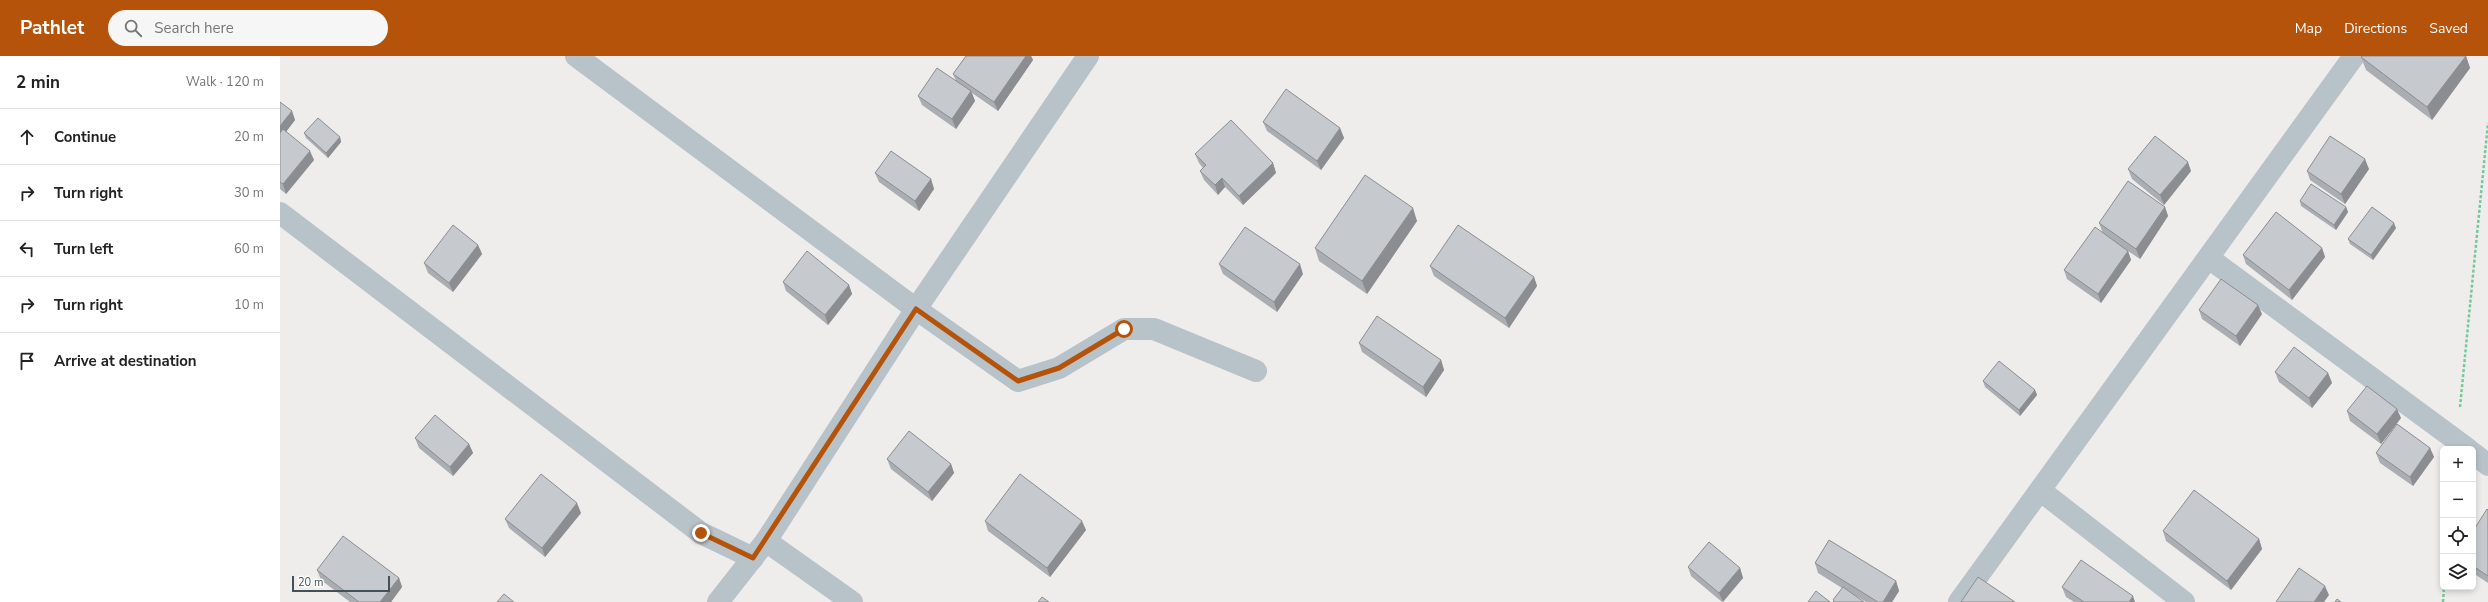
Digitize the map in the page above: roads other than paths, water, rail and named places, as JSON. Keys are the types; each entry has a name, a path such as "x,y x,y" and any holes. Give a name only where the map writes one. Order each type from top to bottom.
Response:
{"street":[{"path":"576,56 916,309 1018,381 1059,368 1124,329 1154,329 1256,371"},
{"path":"718,602 766,541 916,309 1088,56"},
{"path":"1959,602 2210,259 2354,56"},
{"path":"280,213 701,533 753,558"},
{"path":"2210,259 2463,446"},
{"path":"2476,456 2488,465"},
{"path":"2041,491 2184,602"},
{"path":"766,541 852,602"}]}
